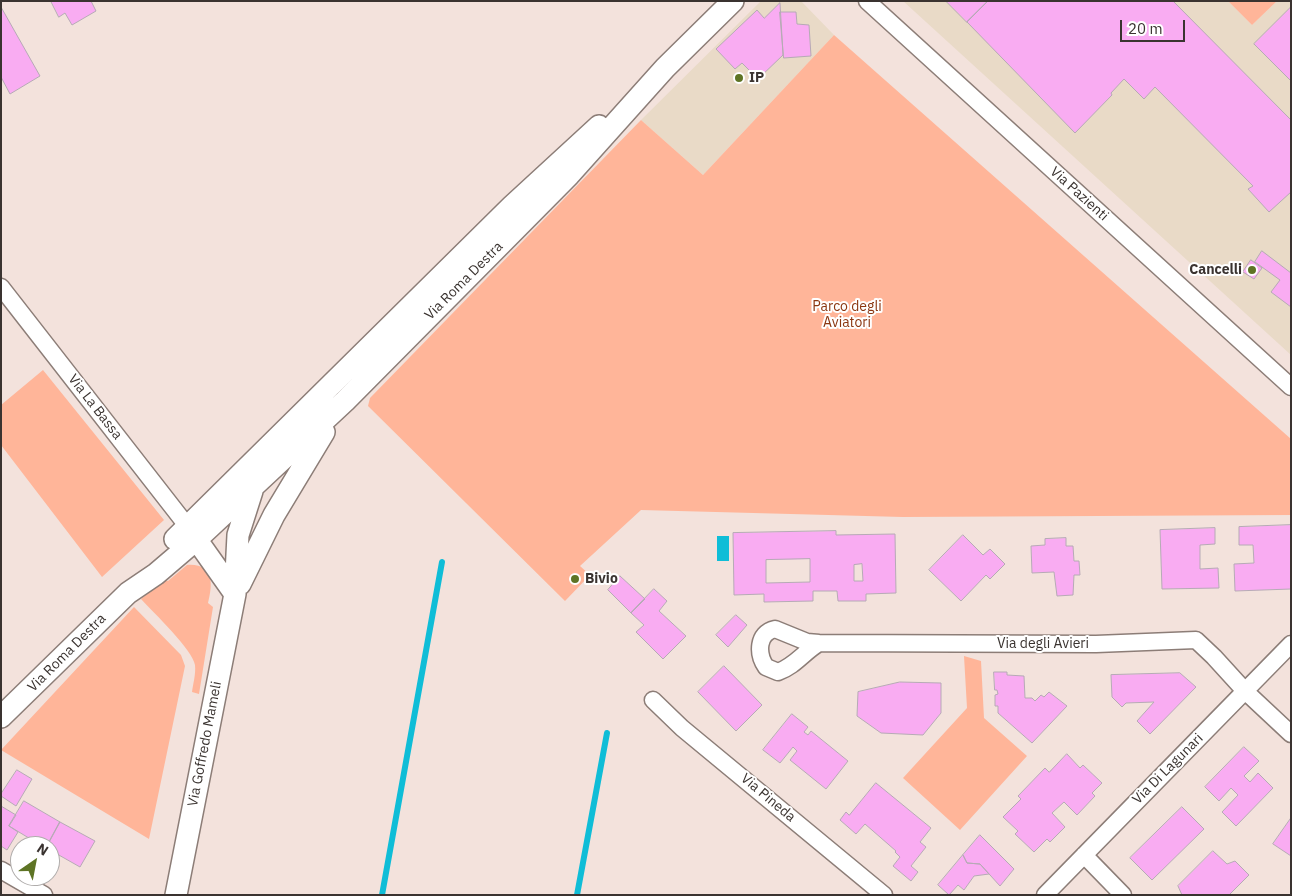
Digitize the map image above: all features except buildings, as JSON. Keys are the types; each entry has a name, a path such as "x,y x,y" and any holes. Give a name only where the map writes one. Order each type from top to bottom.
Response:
{"street":[{"name":"Via Roma Destra","path":"1,717 132,589 148,565 254,486 344,401 569,175 665,68 732,1"},
{"name":"Via Pazienti","path":"867,1 1291,387"},
{"name":"Via Roma Destra","path":"192,533 441,277 573,148 665,68"},
{"name":"Via Roma Destra","path":"254,486 262,471 282,447 421,309 441,277"},
{"name":"Via La Bassa","path":"1,287 192,533"},
{"name":"Via Goffredo Mameli","path":"235,594 310,452 344,401"},
{"name":"Via Goffredo Mameli","path":"176,895 235,594 238,536 254,486"},
{"path":"192,533 235,594"},
{"name":"Via degli Avieri","path":"820,643 1096,644 1196,640 1245,691 1291,734"},
{"name":"Via Di Lagunari","path":"1045,895 1291,644"},
{"name":"Via Pineda","path":"653,700 682,728 884,895"},
{"path":"1084,855 1122,895"},
{"path":"1,870 44,895"}],"shaded area":[{"name":"IP","path":"761,1 801,1 834,35 703,175 641,120"},
{"path":"903,1 1228,1 1252,25 1277,1 1291,1 1291,355"}],"green space":[{"path":"1228,1 1277,1 1252,25"},
{"name":"Parco degli Aviatori","path":"834,35 1291,439 1291,515 903,517 641,510 580,566 590,575 565,601 368,406 370,398 641,120 703,175"},
{"path":"43,370 164,520 102,577 1,445 1,405"},
{"path":"187,565 202,567 210,576 211,582 208,603 213,607 199,694 192,692 195,675 193,658 141,599 163,580 168,581"},
{"path":"134,607 181,655 185,666 149,839 1,750"},
{"path":"964,656 981,661 984,718 1027,756 960,830 903,778 967,708"}],"water":[{"path":"717,536 729,536 729,561 717,561"}],"waterway":[{"path":"382,895 442,562"},
{"path":"577,895 607,733"}],"place":[{"name":"IP","path":"739,78"},
{"name":"Cancelli","path":"1252,270"},
{"name":"Bivio","path":"575,579"}]}
